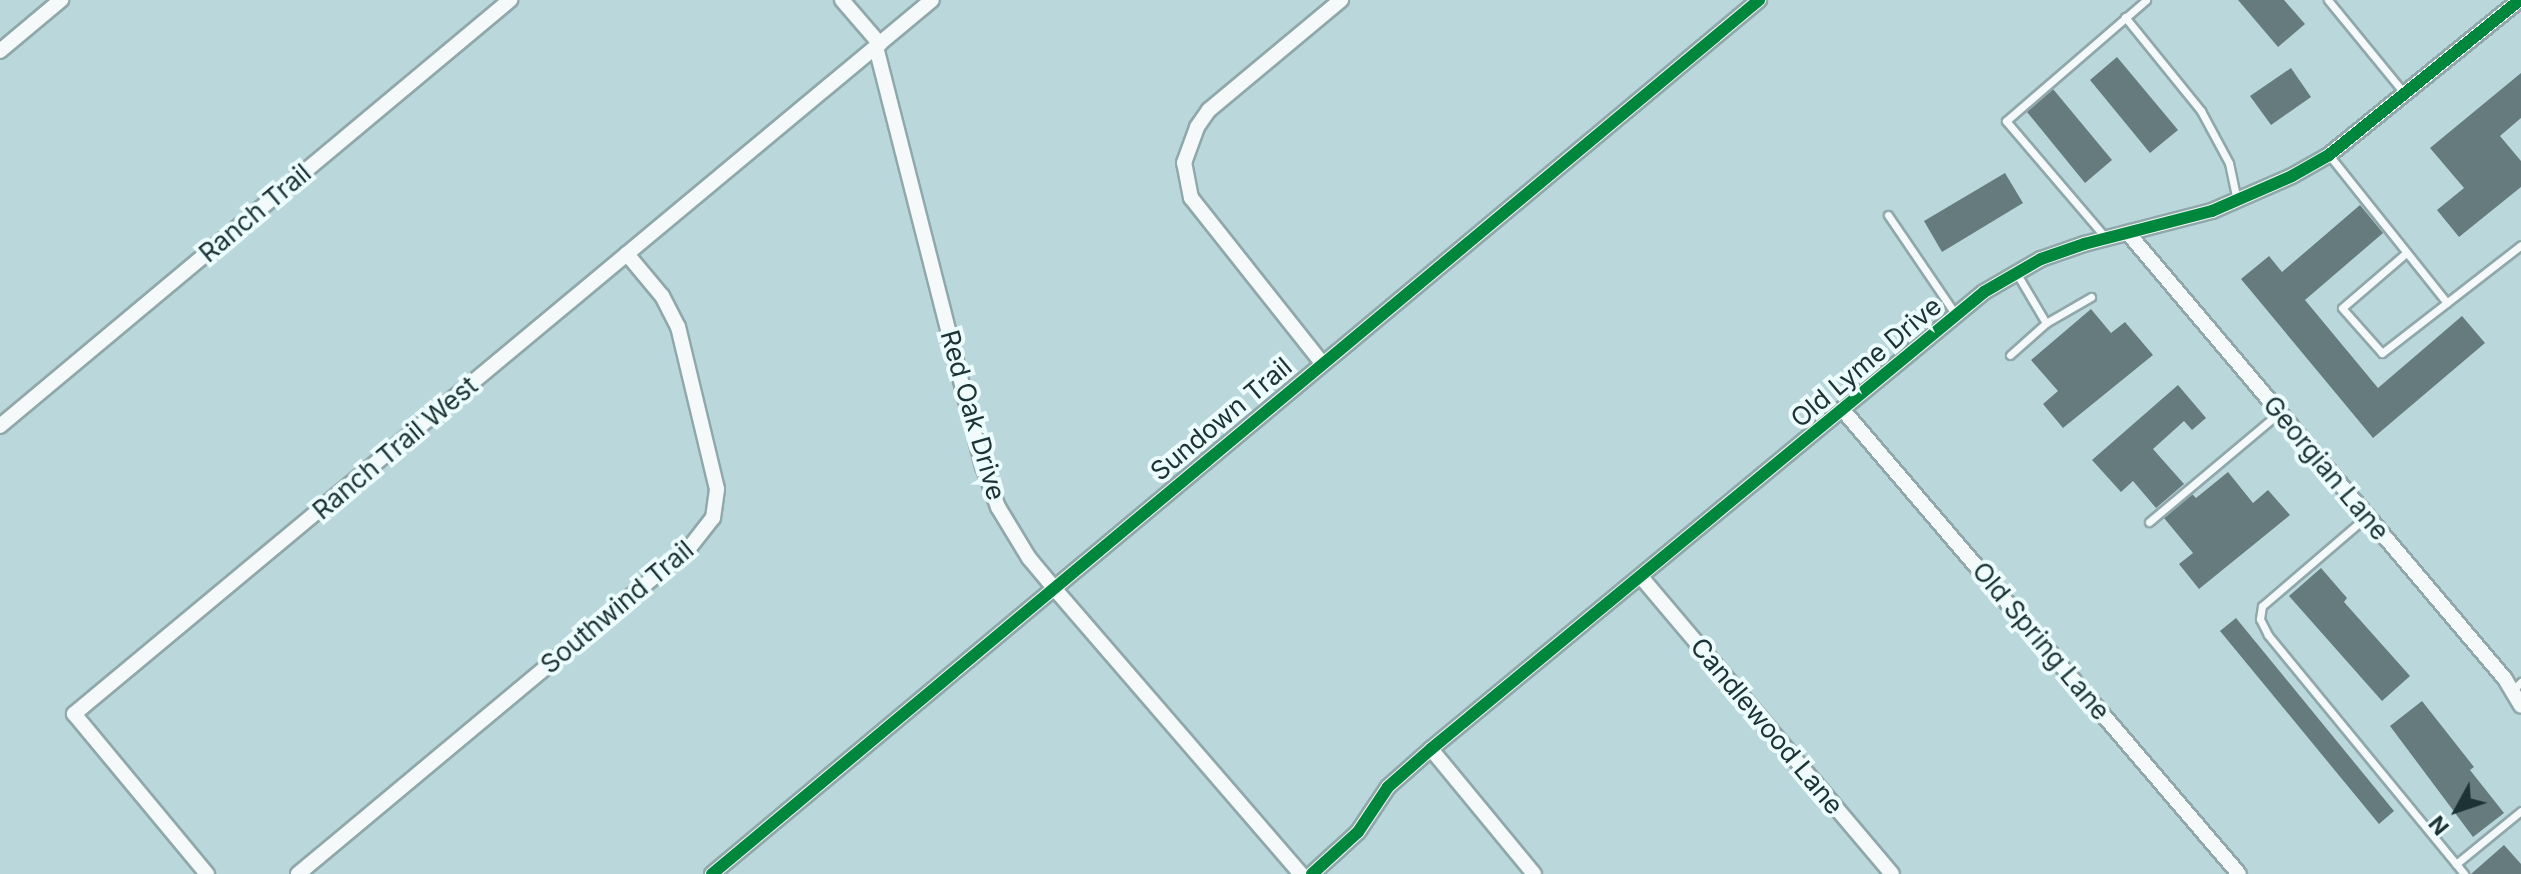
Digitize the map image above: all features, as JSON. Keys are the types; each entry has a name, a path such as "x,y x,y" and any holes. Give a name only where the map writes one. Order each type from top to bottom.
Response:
{"street":[{"path":"0,51 61,0"},
{"name":"Ranch Trail","path":"0,426 510,0"},
{"name":"Red Oak Drive","path":"842,0 878,46 983,466 998,507 1012,532 1054,588 1301,874"},
{"name":"Ranch Trail West","path":"207,874 74,714 932,0"},
{"path":"1322,363 1200,211 1185,181 1184,163 1197,127 1209,110 1341,0"},
{"name":"Sundown Trail","path":"712,874 1759,0"},
{"name":"Old Lyme Drive","path":"1312,874 1358,832 1388,787 1431,749 1642,578 1956,315 2016,272 2041,259 2106,238 2170,224 2237,201 2329,155 2520,0"},
{"name":"Georgian Lane","path":"2128,233 2366,517 2517,687 2521,706"},
{"name":"Southwind Trail","path":"298,874 690,547 713,518 717,489 678,327 662,296 627,254"},
{"name":"Old Spring Lane","path":"1842,409 2239,874"},
{"name":"Candlewood Lane","path":"1642,578 1892,874"},
{"path":"1431,749 1534,874"}],"lane":[{"path":"2106,238 2006,121 2146,0"},
{"path":"2328,0 2405,94"},
{"path":"2125,17 2201,111 2229,163 2237,201"},
{"path":"2329,155 2447,303"},
{"path":"1888,215 1956,315"},
{"path":"2406,253 2342,308 2382,353 2521,245"},
{"path":"2016,272 2046,323"},
{"path":"2010,355 2046,323 2091,297"},
{"path":"2149,522 2279,413"},
{"path":"2366,517 2262,606 2260,619 2268,635 2464,874"},
{"path":"2456,864 2521,811"}],"building":[{"path":"2238,0 2284,0 2305,24 2278,47"},
{"path":"2117,57 2178,130 2150,153 2090,80"},
{"path":"2291,68 2311,97 2271,125 2250,96"},
{"path":"2521,73 2521,118 2500,136 2521,161 2521,187 2459,237 2437,210 2464,188 2430,148"},
{"path":"2053,89 2112,160 2085,183 2027,112"},
{"path":"2005,173 2023,203 1942,252 1924,221"},
{"path":"2360,205 2383,233 2305,300 2378,388 2462,316 2485,343 2373,438 2241,279 2269,256 2282,272"},
{"path":"2091,309 2111,333 2125,322 2153,355 2063,428 2043,404 2058,391 2031,360"},
{"path":"2178,385 2206,418 2192,430 2184,421 2153,449 2184,484 2156,508 2133,481 2121,492 2092,460"},
{"path":"2228,472 2253,503 2268,490 2290,515 2199,589 2179,564 2193,553 2164,518 2192,494 2196,498"},
{"path":"2321,568 2347,598 2344,602 2410,676 2382,701 2289,596"},
{"path":"2236,618 2394,811 2379,824 2220,631"},
{"path":"2422,701 2474,767 2470,770 2504,813 2473,837 2390,726"},
{"path":"2504,845 2521,864 2521,874 2471,874"}],"cycle path":[{"path":"712,874 1759,0"},
{"path":"1312,874 1358,832 1388,787 1431,749 1984,292 2041,259 2084,244 2212,211 2292,176 2329,155 2520,0"}]}
